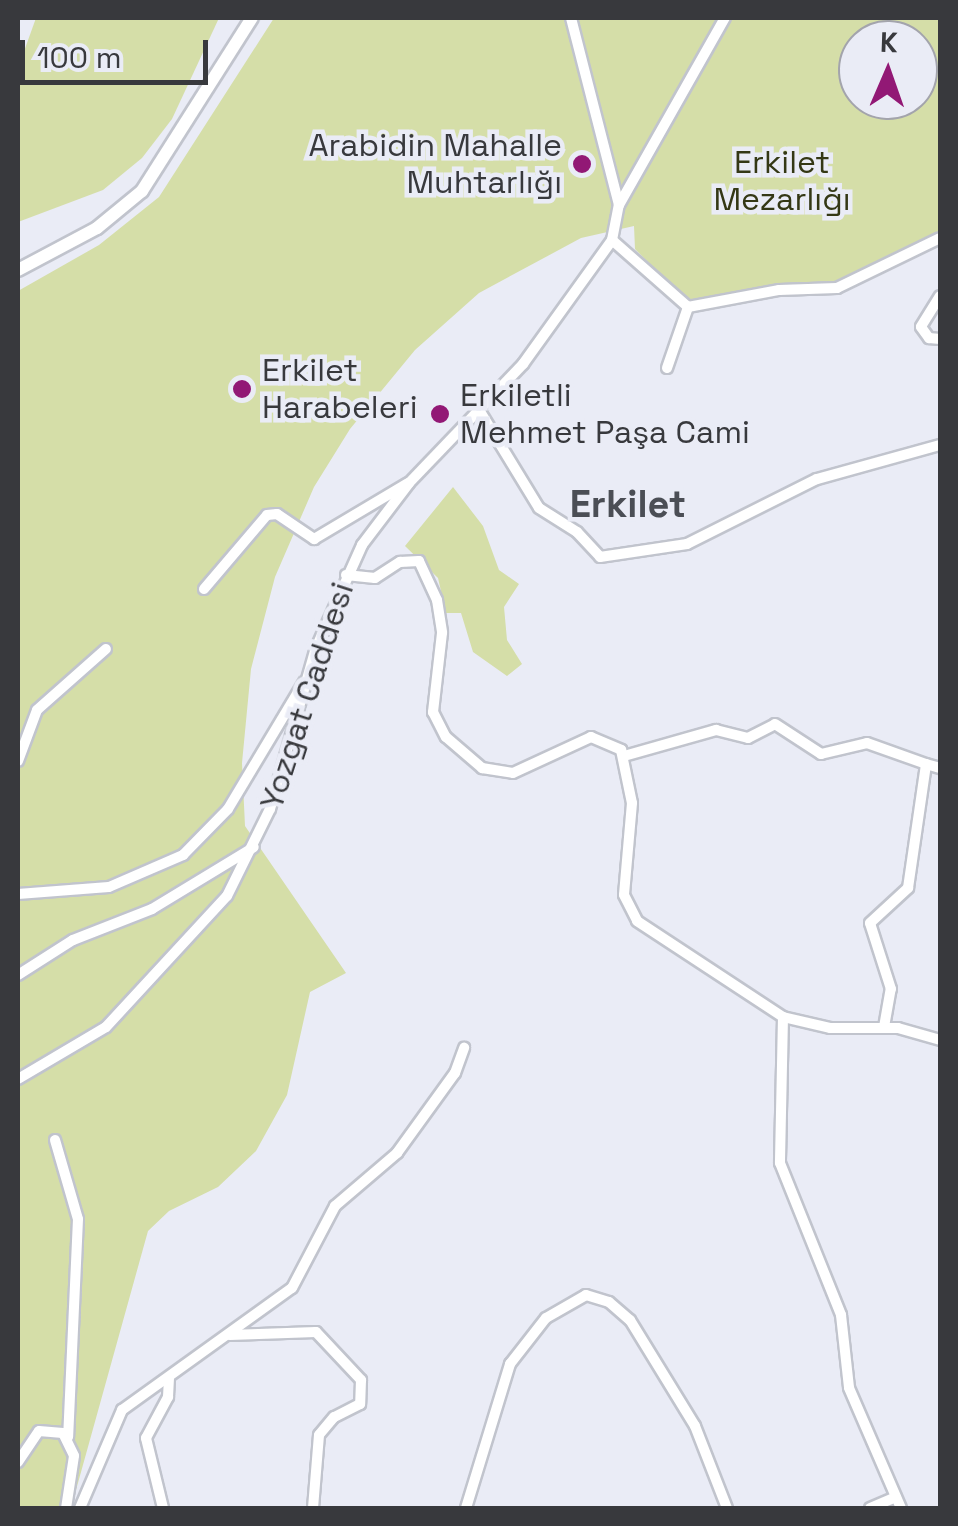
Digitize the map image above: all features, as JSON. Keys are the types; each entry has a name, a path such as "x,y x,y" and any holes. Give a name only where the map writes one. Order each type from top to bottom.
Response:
{"street":[{"path":"18,270 97,228 142,191 252,18"},
{"path":"570,18 619,205"},
{"path":"725,18 619,205 612,240 688,307 846,285 940,238"},
{"name":"Yozgat Caddesi","path":"18,1079 106,1027 213,913 255,846 291,749 309,672 346,575 409,483 481,413 612,240"},
{"path":"940,296 921,327 928,338 940,339"},
{"path":"666,368 688,307"},
{"path":"481,413 538,508 578,532 600,557 687,544 817,479 940,445"},
{"path":"204,590 267,515 280,516 314,539 409,483"},
{"path":"346,575 375,578 400,562 419,561 437,600 442,633 433,712 446,738 482,768 507,775 598,737 624,756 632,804 624,895 629,912 696,965 783,1017 830,1028 884,1027 940,1040"},
{"path":"18,761 38,710 106,648"},
{"path":"18,894 109,887 182,855 228,809 309,672"},
{"path":"624,756 716,730 748,738 776,724 822,754 867,743 940,768"},
{"path":"884,1027 890,989 868,928 908,888 926,764"},
{"path":"18,976 73,940 152,909 255,846"},
{"path":"783,1017 780,1163 841,1314 849,1388 898,1503 870,1508"},
{"path":"80,1508 122,1410 292,1288 335,1206 397,1153 455,1073 464,1048"},
{"path":"55,1140 78,1219 68,1438 74,1456 66,1508"},
{"path":"466,1508 510,1364 546,1318 586,1296 609,1302 630,1320 695,1426 726,1508"},
{"path":"229,1336 316,1332 361,1380 360,1404 334,1417 319,1435 313,1508"},
{"path":"163,1508 146,1438 168,1397 169,1378"},
{"path":"18,1462 38,1431 57,1430 68,1438"}],"green space":[{"path":"36,18 219,18 172,119 142,158 103,190 18,222 18,68"},
{"name":"Erkilet Mezarlığı","path":"274,18 940,18 940,240 857,282 699,304 687,302 635,249 634,226 581,238 479,293 415,350 350,429 314,487 275,577 251,669 242,763 245,826 346,973 310,992 287,1095 256,1151 218,1187 169,1211 148,1231 71,1508 18,1508 18,291 99,245 159,197"},
{"path":"453,487 483,526 499,570 519,584 504,607 507,640 522,664 507,676 473,652 461,613 446,613 438,578 405,546"}],"place":[{"name":"Arabidin Mahalle Muhtarlığı","path":"582,164"},
{"name":"Erkilet Harabeleri","path":"242,389"},
{"name":"Erkiletli Mehmet Paşa Cami","path":"440,414"}],"district":[{"name":"Erkilet","path":"628,505"}]}
